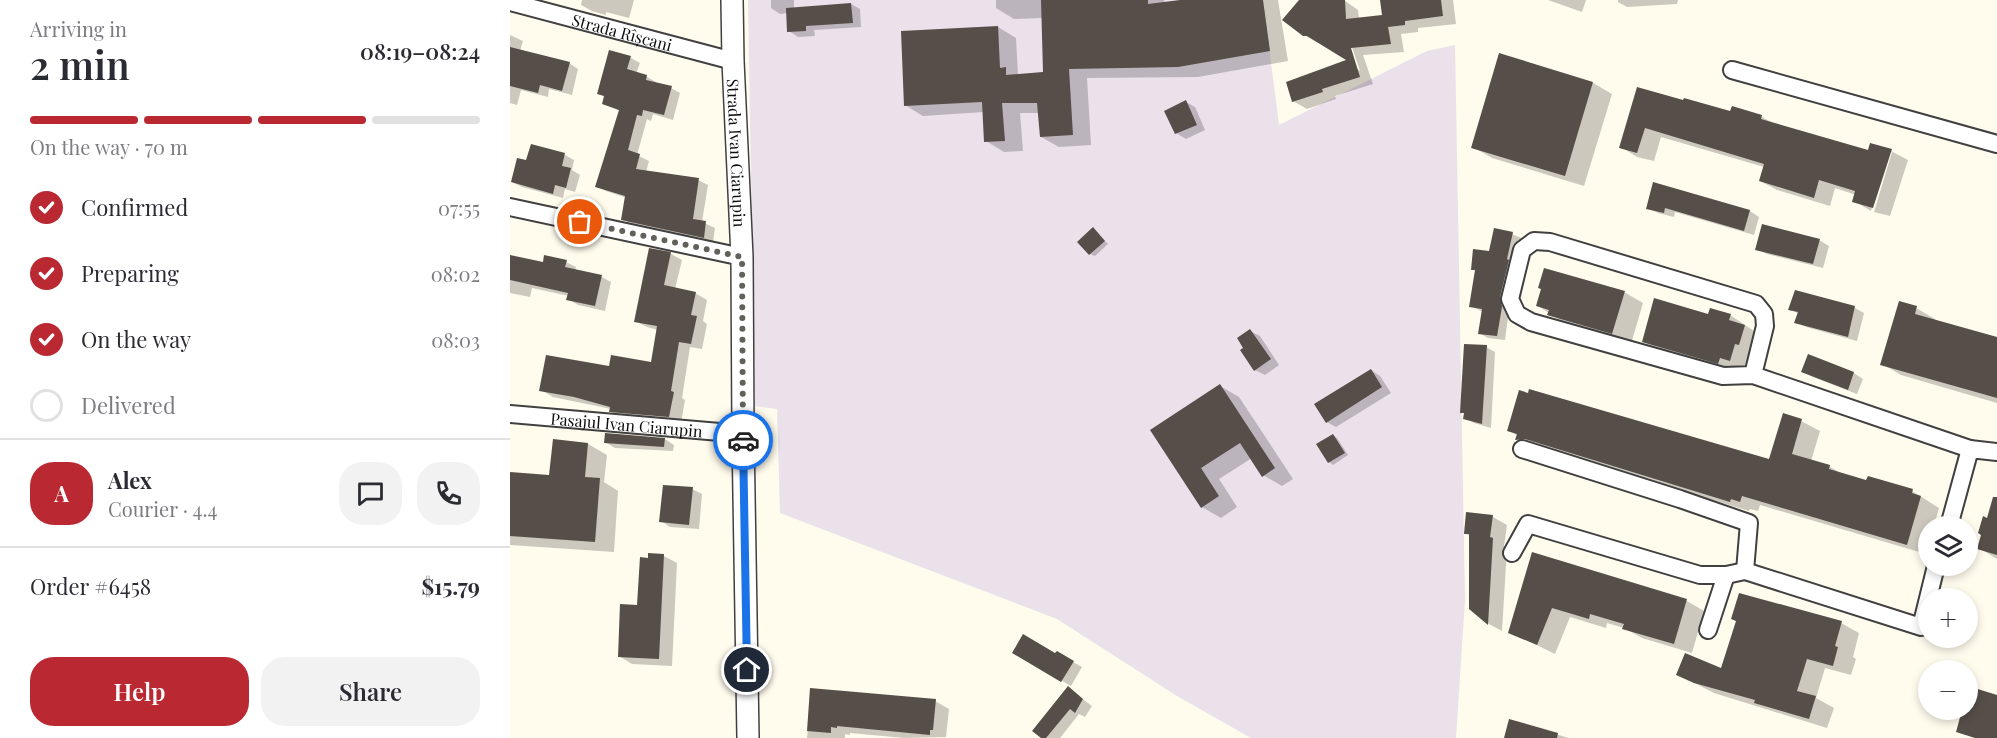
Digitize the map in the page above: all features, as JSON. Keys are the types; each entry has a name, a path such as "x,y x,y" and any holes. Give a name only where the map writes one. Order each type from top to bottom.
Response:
{"street":[{"name":"Strada Ivan Ciarupin","path":"732,0 742,257 748,738"},
{"name":"Strada Rîșcani","path":"510,2 733,61"},
{"path":"1732,70 1997,144"},
{"path":"510,207 742,257"},
{"path":"1753,375 1765,326 1764,314 1756,304 1550,242 1534,241 1522,250 1510,299 1517,314 1532,322 1723,376 1753,375 1970,449 1997,452"},
{"name":"Pasajul Ivan Ciarupin","path":"510,414 743,434"},
{"path":"1522,449 1749,523 1745,572"},
{"path":"1952,516 1970,449"},
{"path":"1512,553 1528,524 1700,575 1745,572 1920,627 1933,576"},
{"path":"1708,630 1726,575"}],"shaded area":[{"path":"748,0 1263,0 1279,125 1427,51 1455,45 1465,600 1456,738 1251,738 1177,696 1057,619 780,513 777,409 755,406"}],"building":[{"path":"1041,0 1148,0 1148,4 1180,0 1263,0 1270,51 1178,67 1069,69 1073,135 1040,137 1037,103 1002,103 1005,141 984,142 982,102 904,106 901,31 998,26 1000,68 1006,67 1006,75 1043,72"},
{"path":"1299,0 1345,0 1346,19 1382,15 1380,0 1441,0 1443,16 1405,21 1405,25 1388,27 1391,44 1351,48 1360,77 1322,89 1323,92 1292,102 1286,82 1346,60 1307,36 1303,36 1282,20"},
{"path":"851,3 853,23 806,26 806,31 787,32 786,8"},
{"path":"510,47 570,62 562,91 540,85 538,93 510,86"},
{"path":"609,50 631,56 627,69 647,75 646,80 672,86 664,115 643,110 642,116 637,115 628,150 640,154 636,169 699,178 693,219 706,221 704,238 621,220 625,196 595,187 619,110 602,104 604,96 597,94"},
{"path":"1499,53 1593,82 1565,176 1471,148"},
{"path":"1637,87 1730,111 1732,106 1762,115 1761,119 1868,150 1870,143 1892,149 1873,208 1852,202 1855,191 1819,180 1814,198 1759,181 1764,164 1645,128 1637,153 1619,148"},
{"path":"1186,100 1197,125 1175,134 1164,111"},
{"path":"531,144 565,153 562,166 571,168 566,188 555,185 553,194 511,182 517,158 526,160"},
{"path":"1653,182 1750,210 1744,231 1665,208 1664,213 1646,209"},
{"path":"1762,224 1820,239 1813,264 1755,250"},
{"path":"1093,227 1105,241 1089,255 1077,242"},
{"path":"1494,228 1513,232 1500,297 1502,307 1497,336 1478,334 1482,309 1469,307 1475,270 1471,270 1473,249 1489,251"},
{"path":"649,248 671,252 664,285 696,292 691,315 697,316 691,344 679,342 669,417 609,412 610,407 574,397 539,391 546,355 609,366 611,355 651,362 657,326 634,322"},
{"path":"510,255 543,262 544,255 567,260 565,267 602,275 595,306 566,300 568,293 510,280"},
{"path":"1544,268 1625,291 1612,334 1547,315 1549,310 1536,306"},
{"path":"1795,290 1855,306 1848,337 1794,323 1798,312 1788,310"},
{"path":"1654,298 1708,314 1710,308 1731,314 1729,320 1745,325 1739,345 1735,344 1730,361 1720,358 1718,364 1642,342"},
{"path":"1899,301 1917,306 1915,314 1997,337 1997,398 1880,365"},
{"path":"1250,329 1271,359 1254,371 1240,350 1243,348 1237,338"},
{"path":"1464,344 1487,345 1482,424 1463,419 1464,413 1460,413"},
{"path":"1808,354 1854,372 1848,390 1801,372"},
{"path":"1371,369 1382,387 1326,423 1314,404"},
{"path":"1220,384 1275,468 1262,477 1240,443 1201,468 1219,496 1201,508 1150,430"},
{"path":"1529,389 1769,459 1783,413 1802,419 1792,454 1830,465 1829,469 1866,480 1868,476 1913,489 1912,493 1921,496 1907,545 1742,496 1740,502 1731,499 1730,502 1525,439 1515,440 1517,434 1507,431 1519,390 1528,393"},
{"path":"605,433 665,438 664,447 604,443"},
{"path":"1333,434 1345,453 1328,463 1316,444"},
{"path":"553,439 588,443 585,477 600,478 595,542 510,536 510,472 549,475"},
{"path":"663,485 693,487 689,525 659,522"},
{"path":"1993,497 1997,497 1997,555 1978,549 1981,535 1978,533 1983,516 1987,518"},
{"path":"1466,512 1493,515 1490,537 1493,538 1488,625 1469,609 1469,534 1464,534"},
{"path":"1532,552 1687,599 1674,644 1622,629 1624,624 1590,614 1589,619 1552,608 1537,645 1508,633"},
{"path":"648,553 664,554 659,659 618,657 620,604 637,605 640,557 648,558"},
{"path":"1739,593 1842,621 1835,646 1838,647 1833,666 1807,659 1797,691 1816,696 1809,719 1754,703 1755,700 1694,683 1676,675 1685,653 1721,668 1736,621 1731,619"},
{"path":"1023,634 1055,653 1057,651 1074,661 1061,682 1012,653"},
{"path":"1068,686 1083,699 1075,713 1070,709 1046,738 1041,738 1032,731"},
{"path":"810,688 936,699 933,730 930,730 930,735 837,726 837,728 831,727 831,733 807,731"},
{"path":"1978,689 1997,695 1997,738 1975,738 1956,732 1959,720 1978,720"},
{"path":"1509,719 1558,733 1557,738 1504,738"}],"way so far":[{"path":"580,222 742,257 743,440"}],"route":[{"path":"743,440 747,670"}]}
